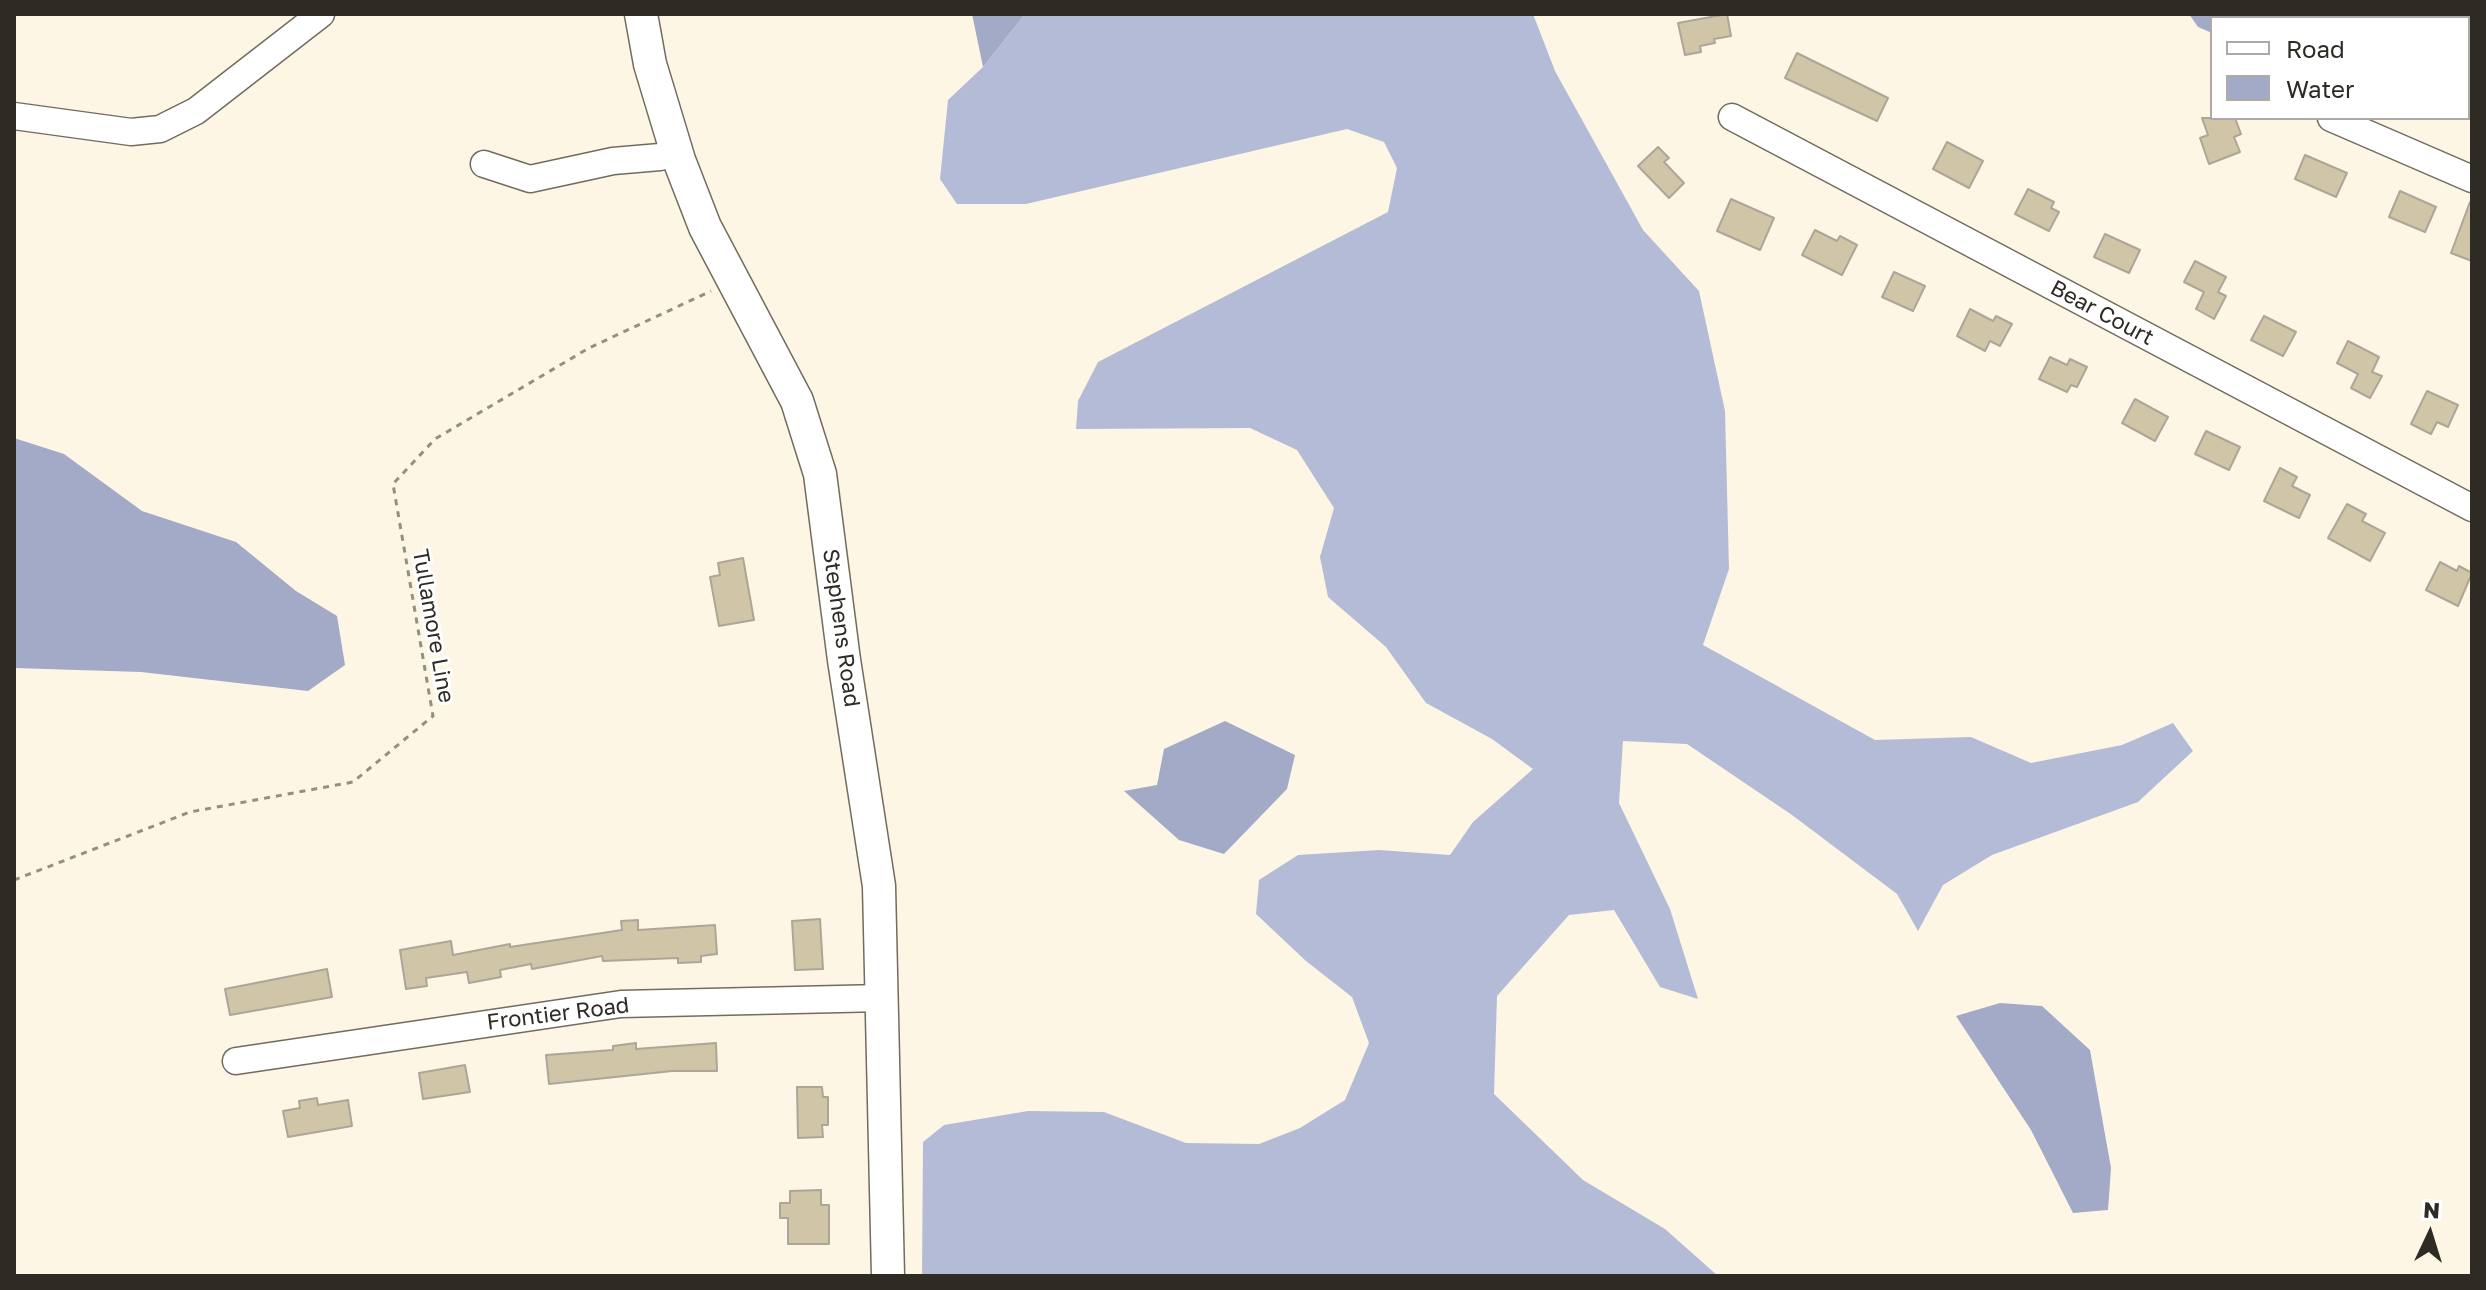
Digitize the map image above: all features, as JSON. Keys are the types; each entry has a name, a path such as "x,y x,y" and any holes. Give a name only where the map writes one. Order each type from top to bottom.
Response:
{"main road":[{"name":"Stephens Road","path":"640,14 650,64 676,151 705,227 797,401 820,474 844,660 875,844 883,998 888,1276"}],"street":[{"path":"14,116 131,132 160,129 196,111 321,14"},
{"name":"Bear Court","path":"1732,117 2472,508"},
{"path":"2336,120 2472,179"},
{"path":"484,164 530,179 613,161 660,157 676,151"},
{"name":"Frontier Road","path":"236,1061 621,1004 883,998"}],"path":[{"name":"Tullamore Line","path":"14,880 190,812 353,782 433,716 393,484 435,439 589,348 732,281"}],"shaded area":[{"path":"1025,14 1533,14 1555,71 1643,230 1699,291 1725,411 1729,569 1703,645 1875,740 1971,737 2031,763 2122,745 2173,723 2193,751 2138,802 1992,855 1943,885 1918,931 1897,894 1792,815 1687,744 1623,741 1619,803 1670,909 1698,999 1660,987 1614,910 1569,915 1497,996 1494,1094 1583,1180 1665,1229 1718,1276 922,1276 923,1142 944,1125 1028,1111 1104,1112 1186,1143 1259,1144 1300,1128 1345,1100 1369,1043 1352,997 1306,961 1256,914 1259,880 1298,855 1379,850 1450,855 1473,822 1533,769 1492,739 1426,703 1386,647 1328,597 1320,557 1334,508 1297,450 1250,428 1076,429 1078,401 1098,362 1388,212 1397,168 1384,142 1347,129 1026,204 957,204 940,179 948,100 983,67"}],"water":[{"path":"972,14 1025,14 983,67"},
{"path":"2189,14 2292,14 2210,16 2210,32 2198,27"},
{"path":"14,438 64,454 142,511 236,542 296,591 337,616 345,665 308,691 141,672 14,668"},
{"path":"1225,721 1295,755 1287,789 1224,854 1179,840 1124,791 1157,785 1164,749"},
{"path":"2000,1003 2042,1006 2090,1050 2111,1168 2108,1210 2073,1213 2031,1130 1956,1016"}],"building":[{"path":"1727,14 1731,36 1714,39 1715,43 1700,46 1701,52 1685,55 1678,23"},
{"path":"1797,53 1888,98 1877,121 1785,78"},
{"path":"2202,118 2236,120 2241,134 2234,137 2240,152 2209,164 2200,138 2208,135"},
{"path":"1947,142 1983,161 1969,188 1933,169"},
{"path":"1658,147 1669,158 1664,162 1684,183 1669,198 1638,166"},
{"path":"2305,155 2347,173 2336,197 2295,179"},
{"path":"2028,189 2054,202 2051,208 2059,212 2049,231 2015,214"},
{"path":"2400,191 2436,207 2425,232 2389,217"},
{"path":"1731,199 1774,218 1760,250 1717,231"},
{"path":"2472,202 2472,261 2451,253"},
{"path":"1815,230 1837,241 1840,236 1857,245 1842,275 1802,255"},
{"path":"2105,234 2140,250 2129,273 2094,257"},
{"path":"2195,261 2226,277 2218,292 2226,296 2214,319 2196,309 2204,292 2184,282"},
{"path":"1894,272 1925,286 1913,311 1882,297"},
{"path":"1970,309 1993,321 1996,316 2012,324 2000,346 1990,341 1985,351 1957,336"},
{"path":"2264,316 2296,332 2283,356 2251,340"},
{"path":"2348,341 2379,357 2372,372 2382,376 2370,398 2351,388 2358,374 2337,363"},
{"path":"2050,357 2067,365 2070,359 2087,367 2077,387 2071,385 2067,392 2039,379"},
{"path":"2427,391 2458,405 2448,427 2437,422 2431,434 2411,424"},
{"path":"2135,399 2168,417 2155,441 2122,423"},
{"path":"2206,431 2240,447 2229,470 2195,454"},
{"path":"2280,468 2297,477 2292,486 2310,495 2299,518 2264,501"},
{"path":"2347,504 2366,514 2362,521 2385,533 2370,561 2328,538"},
{"path":"743,558 754,620 719,626 710,577 720,575 718,563"},
{"path":"2440,562 2457,571 2459,566 2472,573 2458,606 2426,590"},
{"path":"820,919 823,969 795,970 792,921"},
{"path":"638,920 638,930 715,925 717,954 701,956 701,962 678,963 678,958 603,961 602,956 532,969 531,964 500,970 501,977 469,983 467,972 426,978 427,986 406,989 400,950 451,941 453,955 510,944 510,947 622,930 621,921"},
{"path":"327,969 332,997 230,1015 225,989"},
{"path":"636,1043 636,1049 716,1043 717,1071 672,1071 549,1084 546,1055 613,1050 613,1046"},
{"path":"465,1065 470,1092 423,1099 419,1073"},
{"path":"797,1087 822,1087 823,1097 828,1097 828,1125 822,1125 823,1137 798,1138"},
{"path":"317,1098 318,1105 348,1100 352,1126 288,1137 283,1111 300,1108 299,1101"},
{"path":"821,1190 821,1205 829,1205 829,1244 788,1244 788,1218 780,1218 780,1203 790,1203 790,1191"}]}
